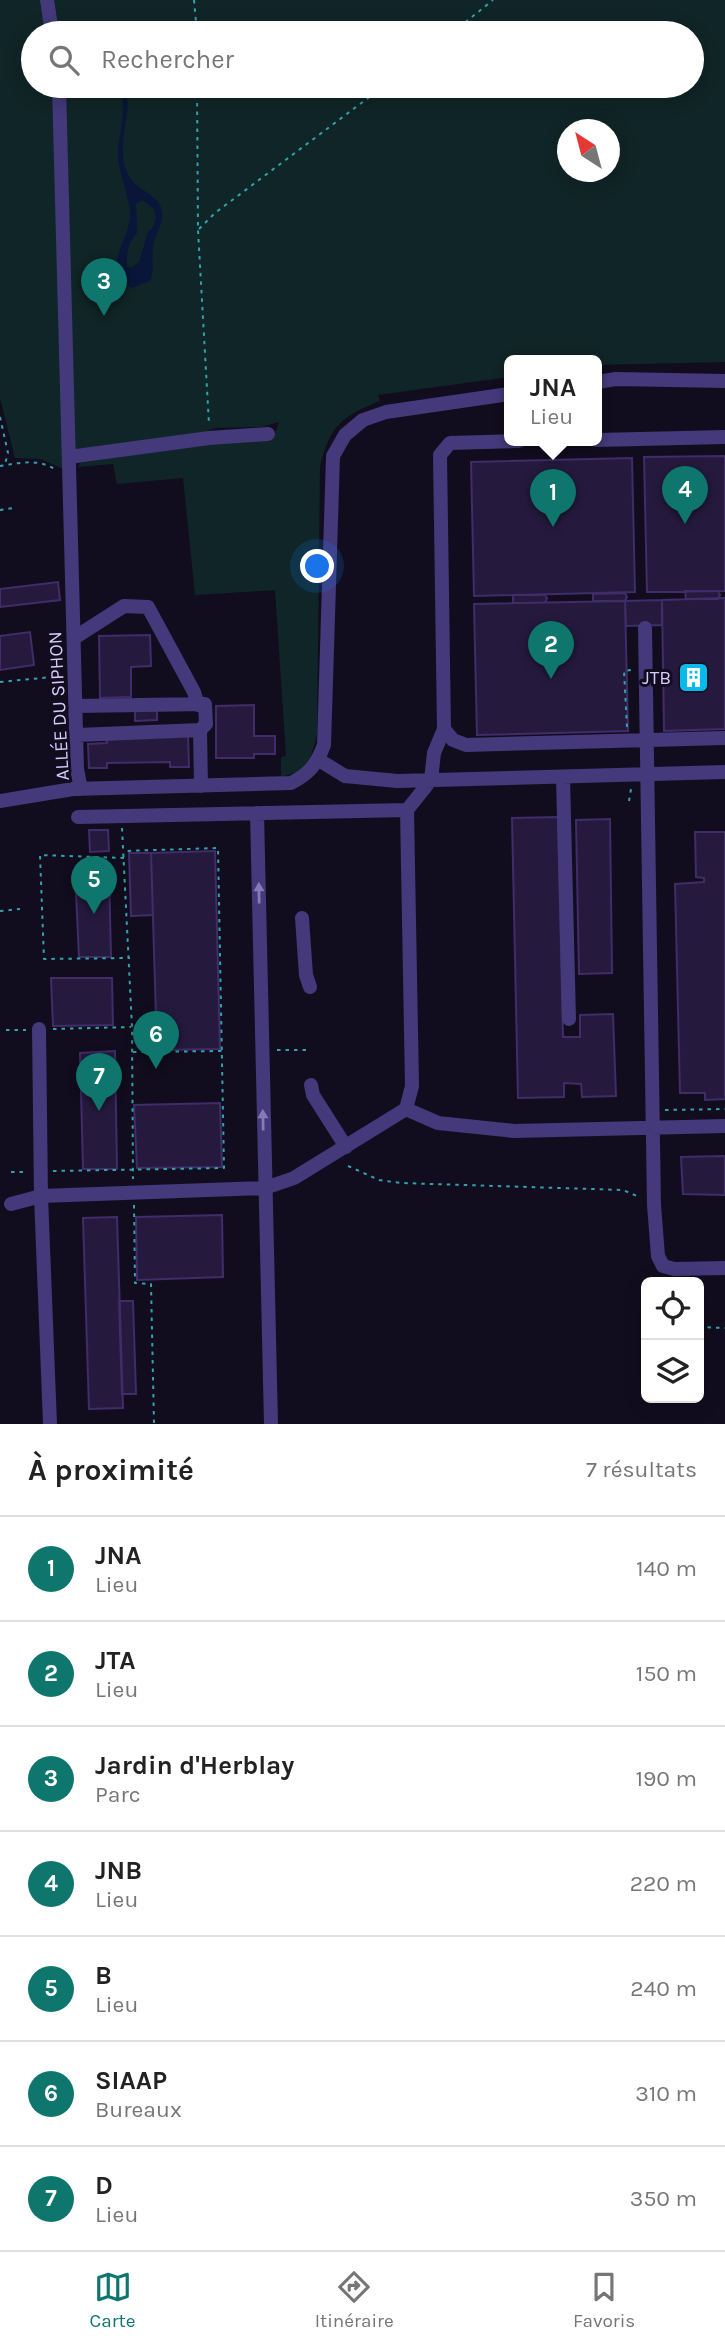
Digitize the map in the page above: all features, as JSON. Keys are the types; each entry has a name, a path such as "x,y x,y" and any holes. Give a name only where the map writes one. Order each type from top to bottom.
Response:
{"street":[{"path":"47,0 50,21"},
{"name":"ALLÉE DU SIPHON","path":"59,98 77,769 81,789"},
{"path":"602,381 616,379 725,381"},
{"path":"0,801 81,789 291,783 304,776 319,760 324,745 333,457 345,435 363,419 386,412 504,395"},
{"path":"69,457 209,438 268,434"},
{"path":"602,440 725,438"},
{"path":"11,1204 41,1196 265,1188 293,1178 406,1109 412,1086 407,810 431,780 434,753 444,729 440,455 450,443 504,441"},
{"path":"74,638 124,606 148,607 194,692 198,705"},
{"path":"645,628 654,1205 658,1256 663,1266 674,1269 725,1268"},
{"path":"76,706 205,705 206,724 200,730 76,735"},
{"path":"444,729 453,740 466,745 725,738"},
{"path":"200,730 201,786"},
{"path":"319,760 345,776 397,781 725,772"},
{"path":"562,777 569,1019"},
{"path":"78,817 407,810"},
{"path":"257,813 271,1424"},
{"path":"302,918 306,975 310,987"},
{"path":"39,1029 41,1196 50,1424"},
{"path":"311,1085 313,1095 345,1147"},
{"path":"406,1109 438,1123 514,1131 725,1126"}],"path":[{"path":"194,0 196,21"},
{"path":"467,21 493,0"},
{"path":"197,98 198,230 209,438"},
{"path":"198,230 215,213 368,98"},
{"path":"0,417 8,453 5,465"},
{"path":"0,466 43,463 70,480"},
{"path":"0,510 14,508"},
{"path":"628,733 624,671 646,670"},
{"path":"0,682 69,676"},
{"path":"121,816 130,958 135,1283 151,1284 154,1424"},
{"path":"10,1172 224,1168 218,848 124,851"},
{"path":"125,858 40,855 44,959 130,958"},
{"path":"0,911 20,909"},
{"path":"6,1030 132,1027"},
{"path":"262,1050 310,1050"},
{"path":"132,1052 222,1051"},
{"path":"654,1110 725,1109"},
{"path":"348,1166 379,1180 401,1183 622,1191 654,1205"},
{"path":"704,1327 725,1328"}],"green space":[{"path":"0,0 725,0 725,362 602,365 602,355 504,355 504,378 378,395 380,401 347,417 328,441 320,467 317,734 313,751 303,767 281,777 281,757 286,756 275,590 195,595 183,478 117,484 113,464 78,467 80,463 275,434 279,422 261,427 215,428 194,435 88,449 65,470 41,459 15,458 0,398"}],"water":[{"path":"122,98 126,98 123,147 125,168 136,184 155,198 162,211 162,220 154,243 150,281 132,288 122,281 117,264 130,216 118,156","holes":["142,200 153,208 156,217 148,232 139,262 130,268 127,266 127,257 130,244 137,233 136,204"]}],"building":[{"path":"725,456 725,591 647,592 644,457"},
{"path":"632,458 635,592 474,596 471,462"},
{"path":"58,582 60,600 0,607 0,589"},
{"path":"685,591 718,591 720,595 718,599 686,599"},
{"path":"625,593 625,601 593,601 593,594"},
{"path":"513,595 545,595 547,598 545,603 513,603"},
{"name":"JTB","path":"725,598 725,729 664,731 662,600"},
{"path":"662,600 662,625 626,626 625,601"},
{"path":"625,601 628,731 477,735 474,604"},
{"path":"30,632 34,665 0,670 0,636"},
{"path":"150,635 151,666 131,667 131,697 100,698 99,636"},
{"path":"254,705 254,736 275,736 275,754 254,754 254,758 216,758 216,706"},
{"path":"157,710 157,720 135,721 135,711"},
{"path":"188,734 189,767 170,767 170,762 107,763 107,768 89,768 88,744 107,743 106,737"},
{"path":"558,817 563,1037 580,1037 580,1015 613,1014 616,1096 582,1097 581,1083 564,1083 564,1097 518,1098 512,818"},
{"path":"610,819 612,973 579,974 576,820"},
{"path":"89,830 108,830 109,851 90,852"},
{"path":"695,832 725,832 725,1099 705,1100 705,1093 680,1093 675,884 704,882 704,878 696,877"},
{"path":"215,851 220,1049 157,1050 151,853"},
{"path":"129,853 151,853 153,915 131,916"},
{"path":"109,870 111,957 79,957 75,871"},
{"path":"51,978 112,978 113,1025 53,1026"},
{"path":"115,1051 117,1169 83,1169 80,1053"},
{"path":"220,1103 222,1167 137,1168 134,1105"},
{"path":"725,1156 725,1195 683,1194 681,1157"},
{"path":"222,1215 223,1277 137,1280 136,1217"},
{"path":"117,1217 123,1408 89,1409 83,1218"},
{"path":"119,1301 133,1301 136,1394 122,1394"}],"place":[{"name":"Jardin d'Herblay","path":"104,316"},
{"name":"JNB","path":"685,524"},
{"name":"JNA","path":"553,527"},
{"name":"JTB","path":"694,677"},
{"name":"JTA","path":"551,679"},
{"name":"B","path":"94,914"},
{"name":"SIAAP","path":"156,1069"},
{"name":"D","path":"99,1111"}]}
